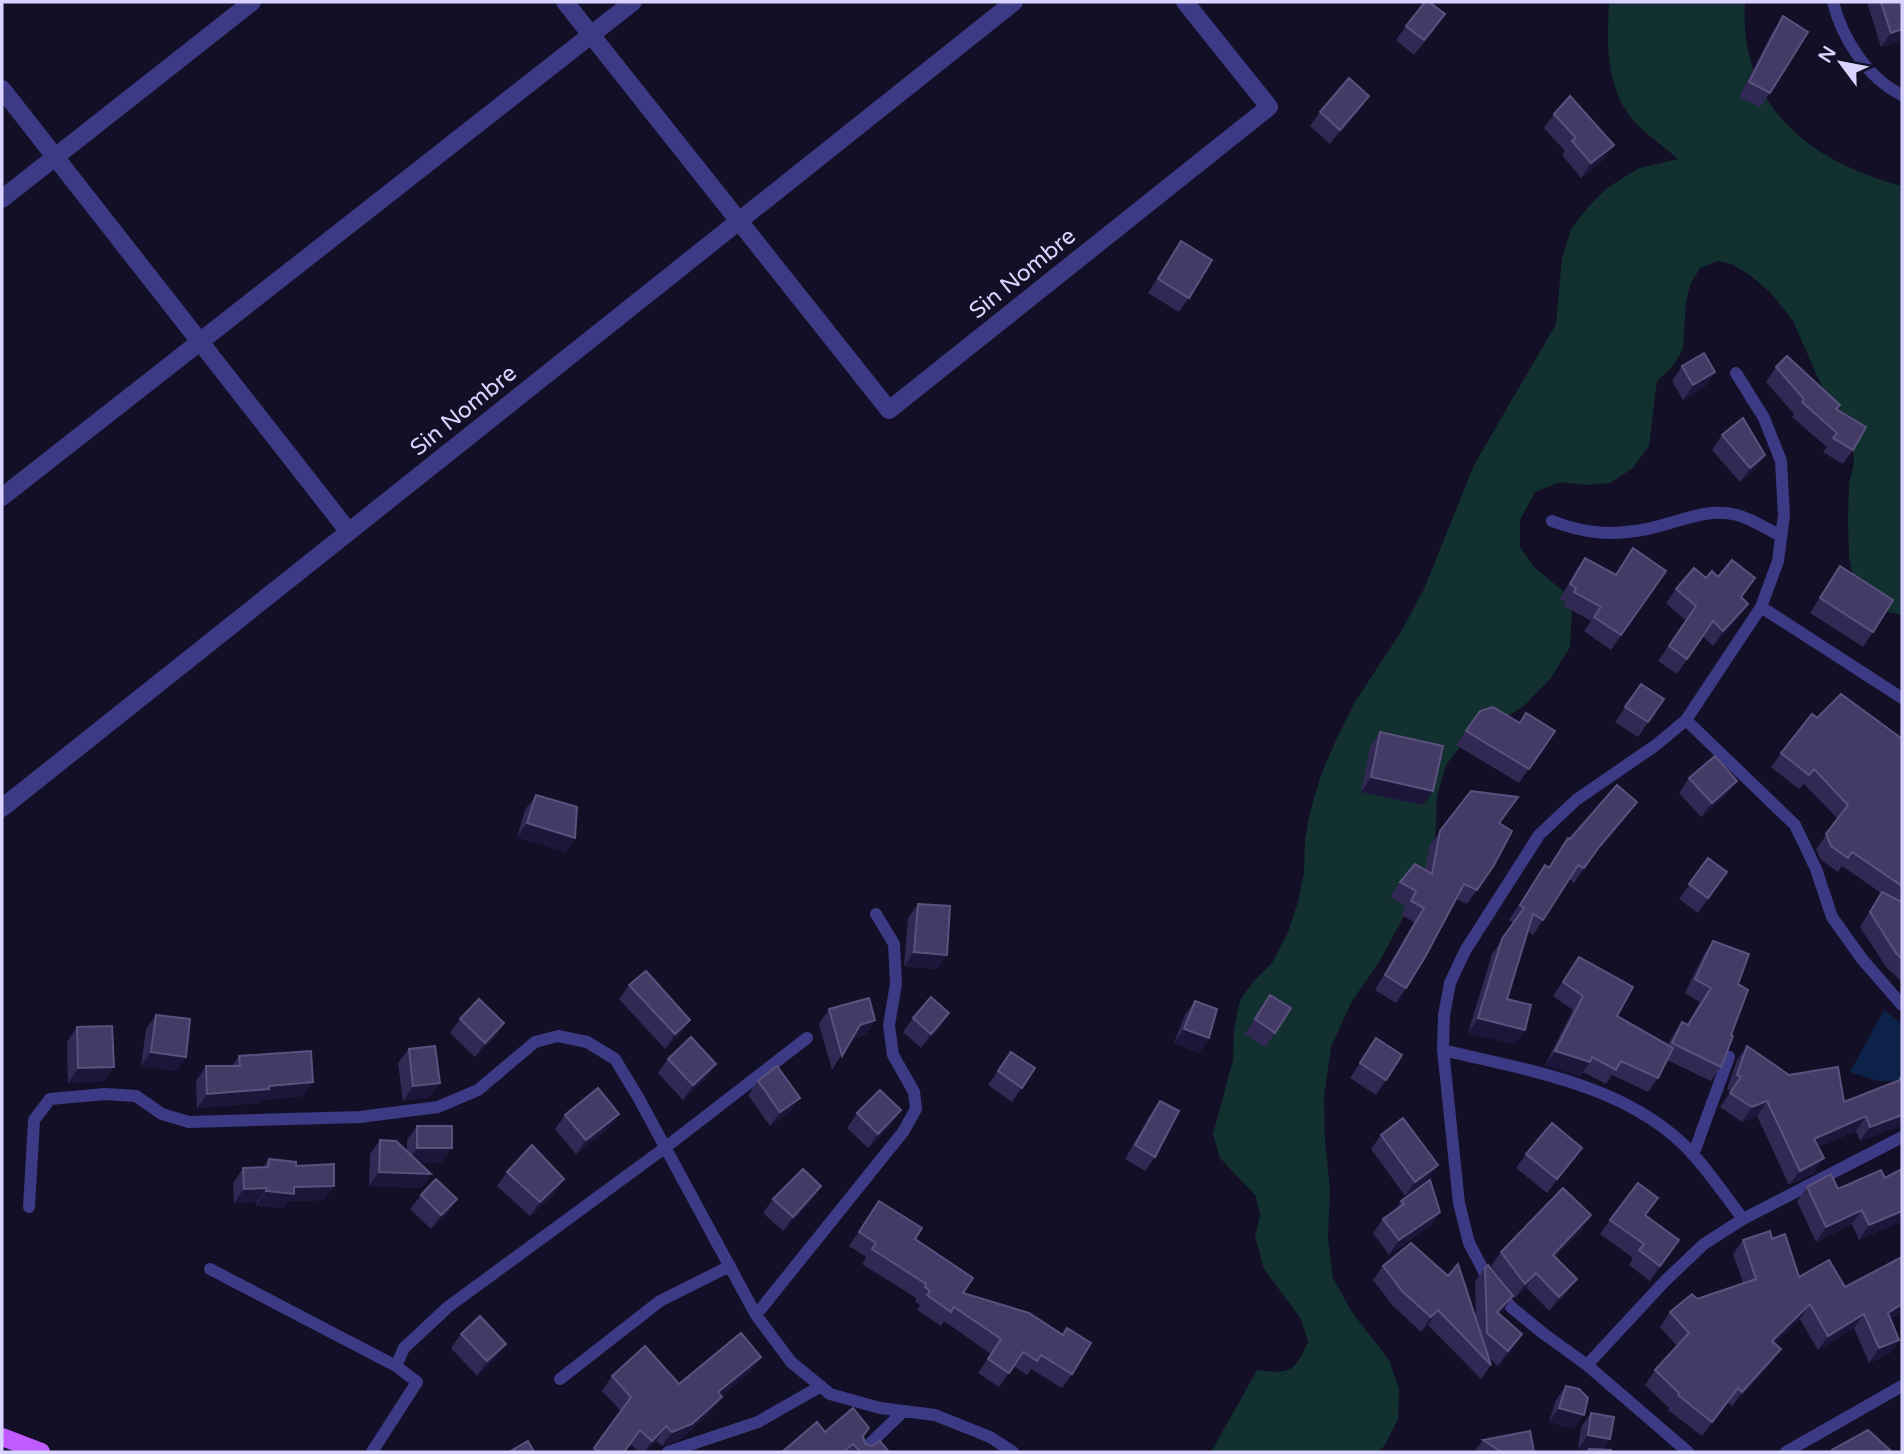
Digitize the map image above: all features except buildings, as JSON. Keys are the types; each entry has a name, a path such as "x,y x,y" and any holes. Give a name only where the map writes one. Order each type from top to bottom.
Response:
{"main road":[{"path":"2,1437 41,1452"}],"street":[{"path":"2,199 252,2"},
{"name":"Sin Nombre","path":"565,2 889,410 1269,107 1185,2"},
{"path":"2,497 633,2"},
{"name":"Sin Nombre","path":"2,808 1014,2"},
{"path":"2,89 349,532"}],"lane":[{"path":"1833,2 1838,23 1861,62 1902,95"},
{"path":"1688,1452 1587,1365 1511,1307 1488,1279 1469,1243 1459,1203 1443,1050 1444,1015 1450,983 1465,951 1539,835 1576,800 1656,745 1686,720 1761,607 1777,561 1784,516 1781,461 1764,418 1736,373"},
{"path":"1552,521 1573,529 1608,535 1648,529 1695,514 1736,515 1781,536"},
{"path":"1761,607 1902,698"},
{"path":"1686,720 1795,825 1816,869 1832,917 1862,959 1902,1004"},
{"path":"756,1315 903,1132 916,1109 914,1092 892,1055 889,1024 895,984 894,944 876,914"},
{"path":"29,1207 34,1120 50,1099 105,1094 136,1096 162,1114 189,1122 360,1117 438,1107 478,1090 535,1042 558,1036 587,1042 615,1059 666,1147 756,1315 791,1362 830,1394 880,1408 935,1415 990,1437 1013,1452"},
{"path":"396,1366 404,1348 448,1307 666,1147 807,1038"},
{"path":"1443,1050 1568,1081 1613,1098 1651,1119 1693,1155 1743,1219"},
{"path":"1693,1155 1729,1057"},
{"path":"1587,1365 1665,1281 1704,1244 1743,1219 1902,1137"},
{"path":"560,1379 660,1301 730,1266"},
{"path":"210,1269 396,1366 416,1382 372,1452"},
{"path":"668,1452 758,1422 821,1386"},
{"path":"1786,1452 1902,1386"},
{"path":"862,1452 904,1411"}],"green space":[{"path":"1609,2 1745,2 1746,39 1754,72 1768,100 1786,124 1837,161 1902,186 1902,615 1884,611 1853,580 1848,520 1849,484 1854,463 1853,445 1829,403 1793,321 1770,292 1732,264 1718,261 1700,268 1690,285 1686,301 1683,349 1673,366 1657,381 1649,446 1632,469 1610,483 1586,485 1560,482 1535,492 1520,520 1520,547 1535,568 1563,591 1572,609 1570,647 1551,678 1525,705 1467,738 1446,765 1437,796 1436,829 1430,868 1378,964 1352,1001 1331,1047 1324,1098 1330,1189 1328,1238 1333,1278 1352,1312 1389,1360 1399,1389 1398,1419 1385,1445 1378,1452 1211,1452 1257,1370 1277,1372 1290,1369 1299,1360 1308,1342 1301,1319 1264,1269 1255,1237 1260,1216 1256,1196 1220,1158 1213,1134 1233,1060 1234,1030 1240,1000 1272,963 1288,932 1298,902 1304,873 1305,840 1310,812 1321,775 1355,702 1402,630 1424,589 1474,465 1556,324 1562,258 1571,229 1607,188 1639,168 1678,159 1633,120 1617,93 1608,48"}],"water":[{"path":"1884,1010 1902,1024 1902,1081 1878,1081 1850,1072"}]}
